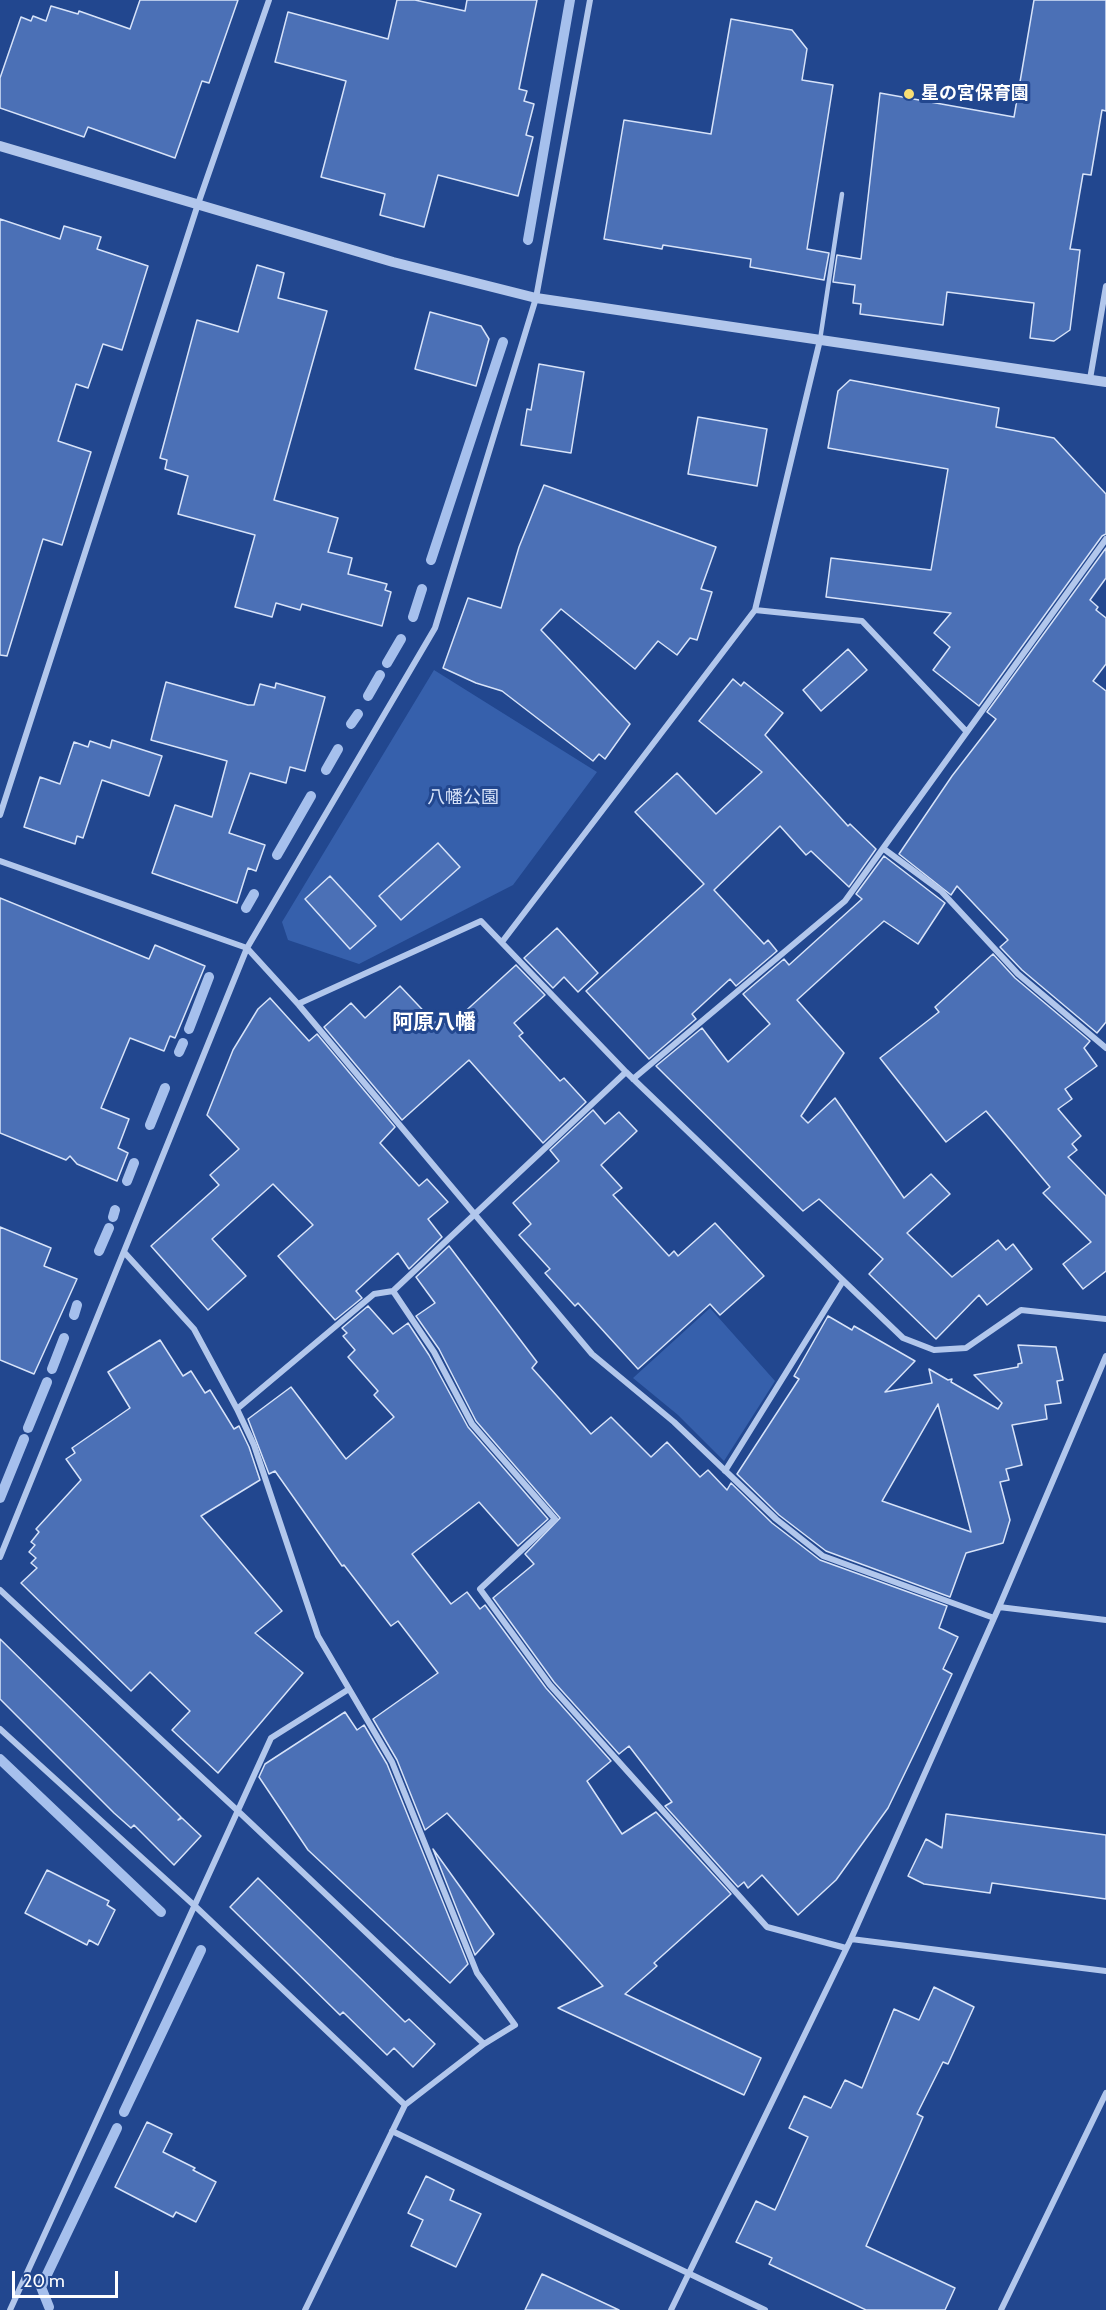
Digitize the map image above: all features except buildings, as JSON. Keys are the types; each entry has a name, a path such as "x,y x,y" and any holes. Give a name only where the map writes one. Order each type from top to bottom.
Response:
{"street":[{"path":"0,815 198,204 269,0"},
{"path":"0,1557 247,948 435,628 536,298 590,0"},
{"path":"0,146 393,262 536,298 1106,382"},
{"path":"1090,379 1106,286"},
{"path":"502,942 755,610 820,340"},
{"path":"633,1079 845,901 1106,539"},
{"path":"755,610 862,621 966,731"},
{"path":"884,849 941,891 1018,974 1106,1048"},
{"path":"0,861 247,948 298,1004 592,1354 674,1422 776,1519 823,1556 994,1618"},
{"path":"298,1004 481,921 633,1079 903,1338 934,1350 966,1348 1021,1310 1106,1320"},
{"path":"237,1409 374,1294 393,1291 626,1072"},
{"path":"124,1252 194,1329 237,1409 254,1445 318,1636 392,1762 477,1972 515,2025 483,2044 405,2104 306,2310"},
{"path":"725,1471 843,1281"},
{"path":"393,1291 434,1352 472,1424 555,1519 480,1589 550,1685 767,1927 846,1948"},
{"path":"671,2310 851,1939 999,1607 1106,1356"},
{"path":"0,1590 239,1812 483,2044"},
{"path":"999,1607 1106,1620"},
{"path":"10,2310 196,1907 271,1738 349,1689"},
{"path":"0,1729 196,1907 405,2104"},
{"path":"851,1939 1106,1971"},
{"path":"1000,2310 1106,2093"},
{"path":"392,2131 765,2310"}],"lane":[{"path":"820,340 842,194"}],"green space":[{"name":"八幡公園","path":"434,670 597,772 513,885 359,964 288,940 282,922"},
{"path":"710,1308 775,1381 724,1461 678,1415 633,1378"}],"waterway":[{"path":"528,240 570,0"},
{"path":"431,560 503,342"},
{"path":"413,617 422,589"},
{"path":"387,663 401,639"},
{"path":"368,696 380,675"},
{"path":"351,724 358,714"},
{"path":"326,770 338,749"},
{"path":"277,855 311,796"},
{"path":"246,908 254,894"},
{"path":"189,1029 209,977"},
{"path":"179,1052 183,1043"},
{"path":"150,1125 165,1088"},
{"path":"127,1181 134,1163"},
{"path":"113,1217 115,1210"},
{"path":"99,1251 109,1228"},
{"path":"74,1315 77,1305"},
{"path":"52,1369 64,1338"},
{"path":"28,1428 47,1382"},
{"path":"0,1498 24,1439"},
{"path":"0,1759 161,1912"},
{"path":"124,2112 201,1950"},
{"path":"49,2307 41,2287 117,2128"}],"place":[{"name":"星の宮保育園","path":"909,94"}],"district":[{"name":"阿原八幡","path":"434,1023"}]}
